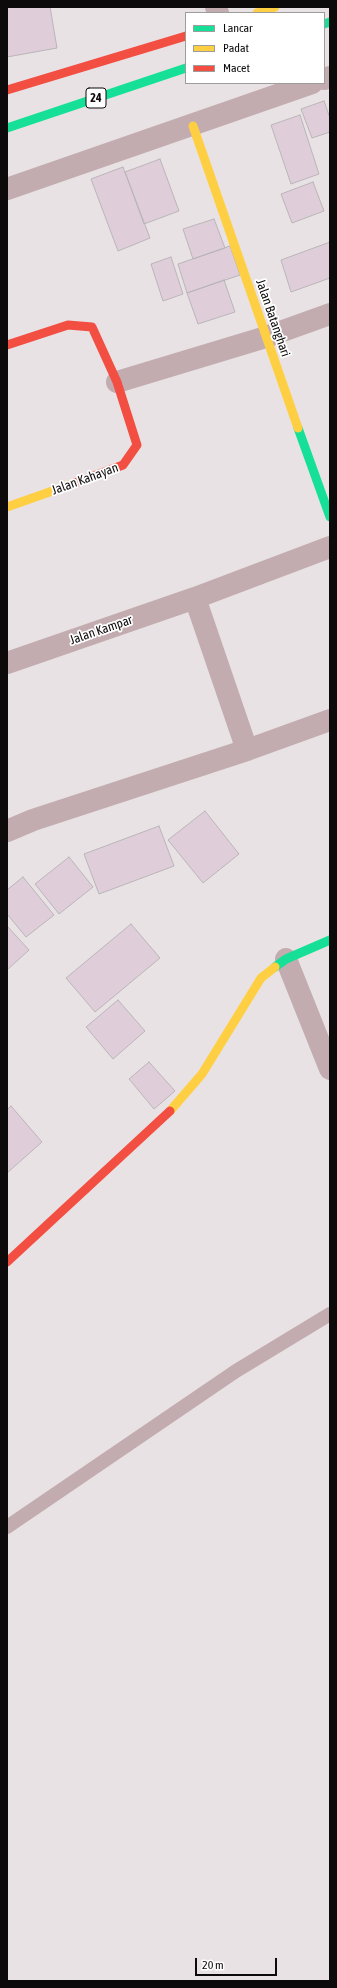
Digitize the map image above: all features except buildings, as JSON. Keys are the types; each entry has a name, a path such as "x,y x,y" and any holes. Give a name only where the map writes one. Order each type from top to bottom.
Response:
{"main road":[{"path":"260,12 275,7"},
{"path":"7,90 185,36"},
{"name":"24","path":"7,128 185,68"},
{"name":"Jalan Batanghari","path":"193,126 330,517"},
{"name":"Jalan Kahayan","path":"7,345 68,325 92,327 118,382 137,445 123,465 7,507"},
{"path":"7,1262 169,1112 202,1074 261,978 286,959 330,940"}],"street":[{"path":"7,189 193,126 309,84"},
{"path":"118,382 266,337 330,314"},
{"name":"Jalan Kampar","path":"7,663 195,598 330,547"},
{"path":"195,598 247,750"},
{"path":"7,831 33,820 247,750 330,720"},
{"path":"286,959 330,1069"}],"lane":[{"path":"7,1527 236,1371 330,1314"}],"traffic: fast":[{"path":"325,24 330,22"},
{"path":"7,128 185,68"},
{"path":"298,428 330,517"},
{"path":"275,967 286,959 330,940"}],"traffic: slow":[{"path":"260,12 275,7"},
{"path":"193,126 298,428"},
{"path":"7,507 75,483"},
{"path":"170,1111 202,1074 261,978 275,967"}],"traffic: jam":[{"path":"7,90 185,36"},
{"path":"7,345 68,325 92,327 117,382 137,445 123,465 75,483"},
{"path":"7,1262 170,1111"}]}
